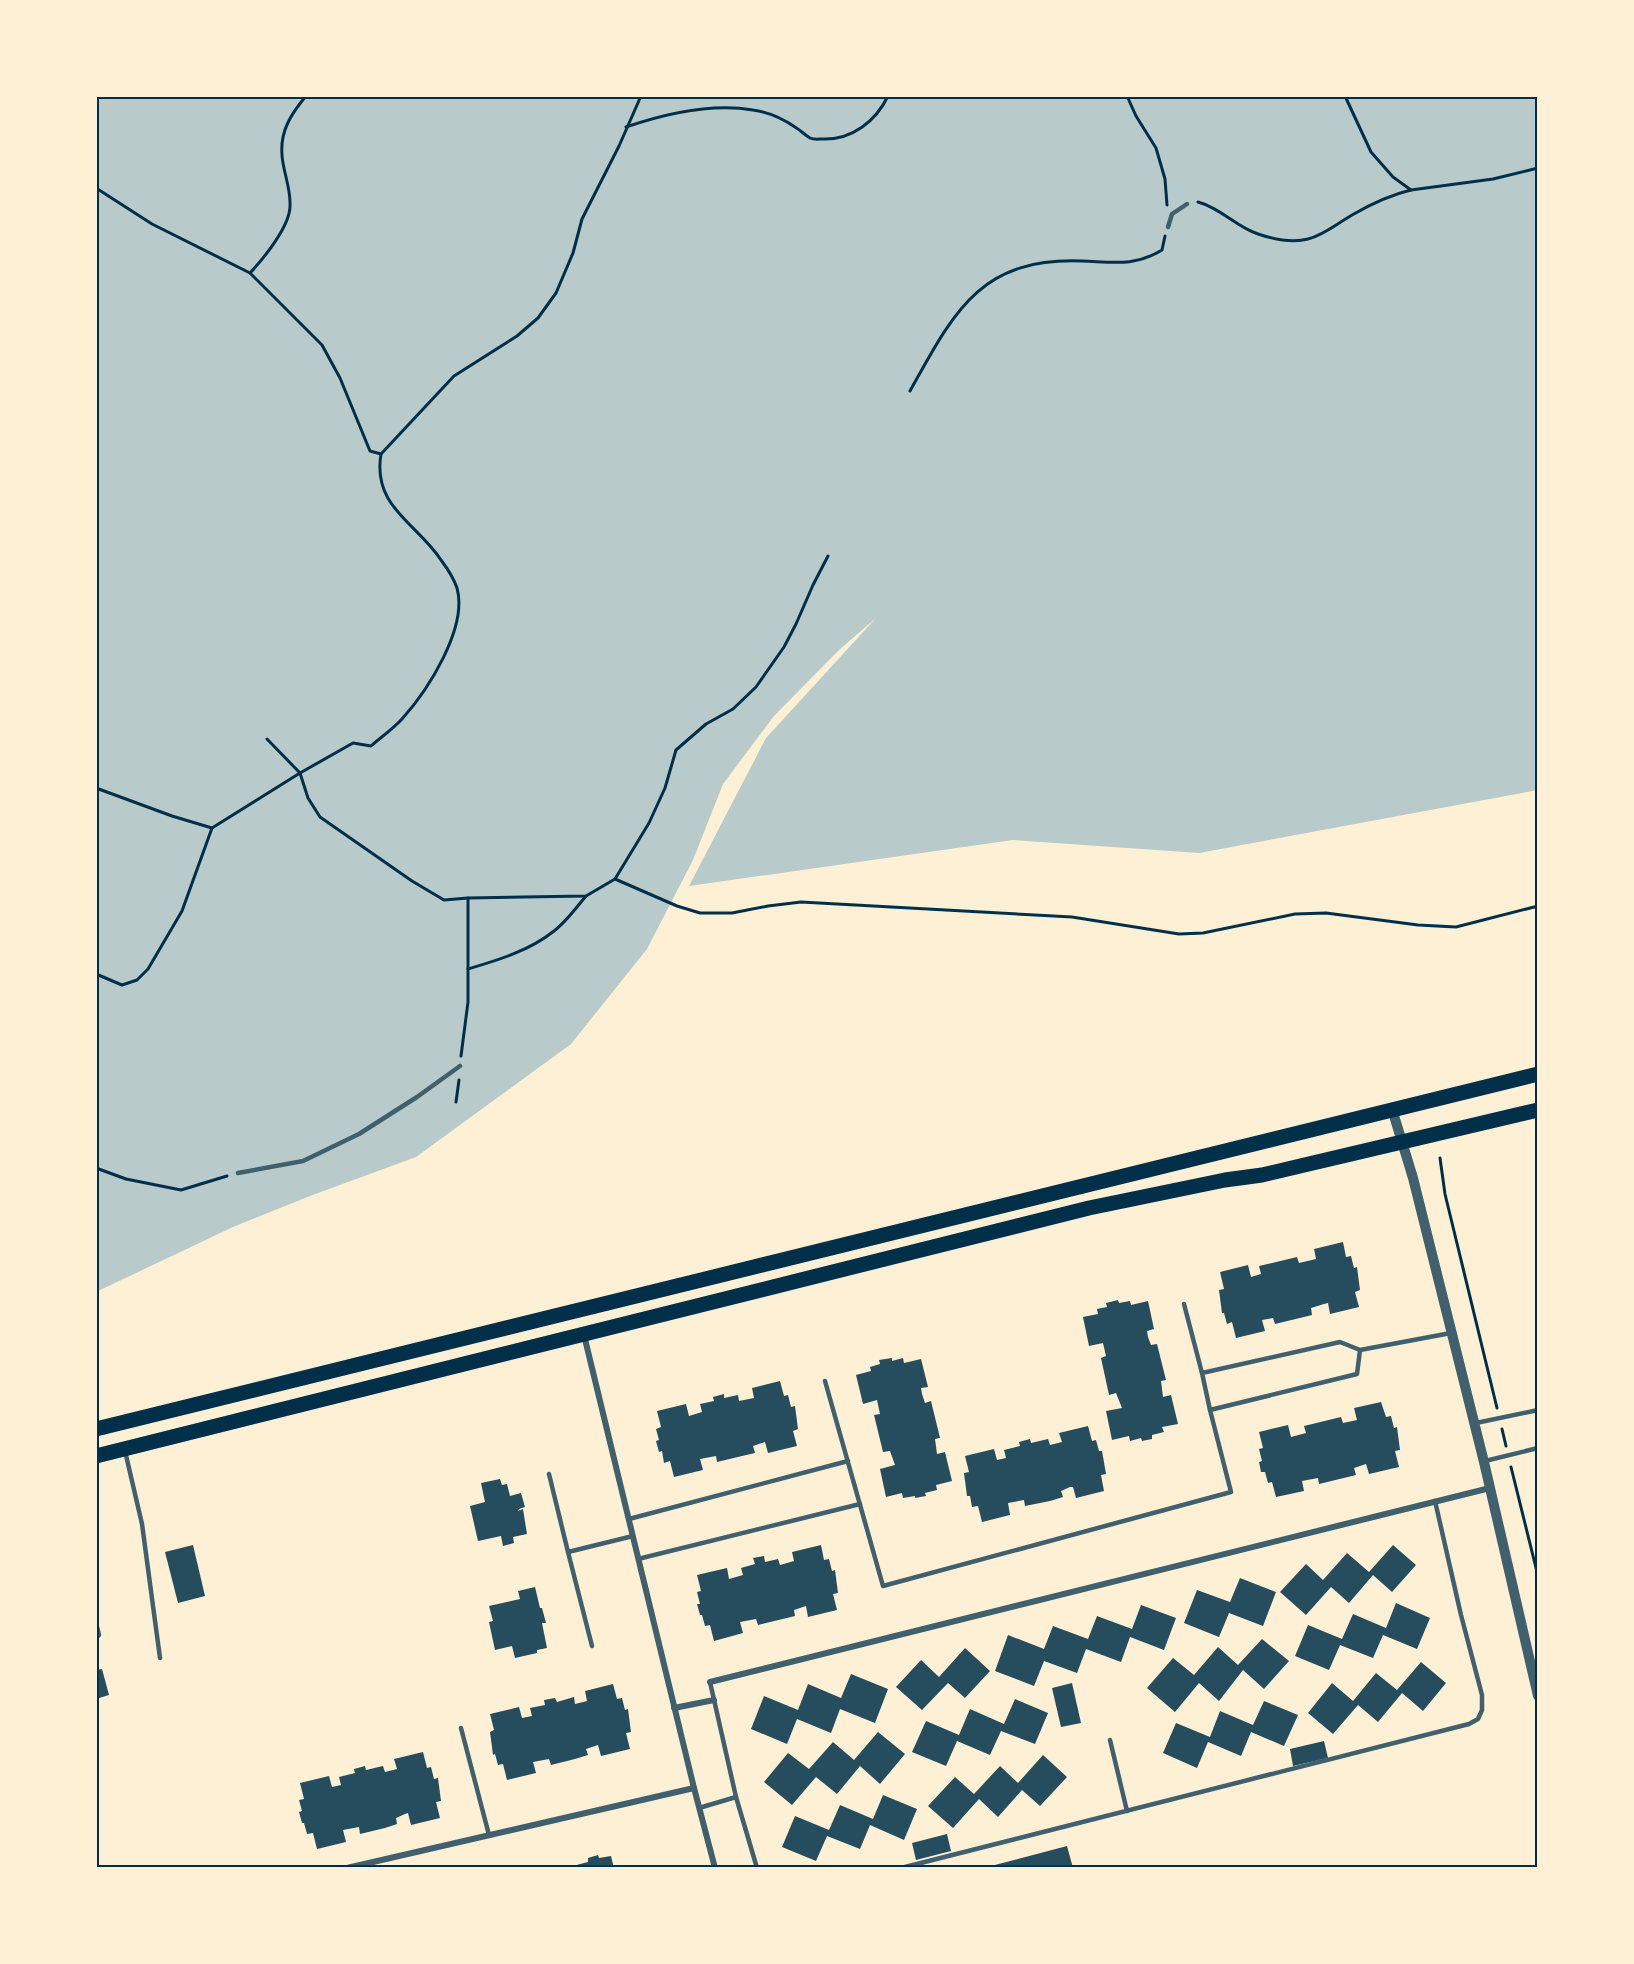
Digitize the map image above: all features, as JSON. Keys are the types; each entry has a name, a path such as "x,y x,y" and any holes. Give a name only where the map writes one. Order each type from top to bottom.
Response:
{"main road":[{"path":"96,1429 1538,1074"},
{"path":"96,1456 1089,1208 1262,1174 1538,1110"}],"street":[{"path":"1392,1109 1484,1462 1538,1696"},
{"path":"584,1334 715,1868"},
{"path":"710,1682 1490,1488"},
{"path":"674,1708 714,1700"},
{"path":"346,1868 694,1788"}],"lane":[{"path":"1168,227 1172,214 1187,204"},
{"path":"238,1173 303,1161 359,1134 460,1066"},
{"path":"825,1380 883,1586 1231,1492 1184,1304"},
{"path":"1202,1373 1340,1342 1360,1350 1451,1333"},
{"path":"1210,1410 1357,1374 1360,1350"},
{"path":"1474,1424 1538,1410"},
{"path":"1484,1462 1538,1448"},
{"path":"125,1449 142,1524 160,1658"},
{"path":"629,1519 848,1461"},
{"path":"549,1474 592,1646"},
{"path":"901,1868 1469,1724 1478,1719 1482,1710 1482,1695 1435,1501"},
{"path":"639,1559 860,1504"},
{"path":"568,1552 633,1536"},
{"path":"96,1623 99,1635 96,1638"},
{"path":"710,1682 736,1797 757,1868"},
{"path":"461,1728 489,1835"},
{"path":"1110,1740 1127,1811"},
{"path":"699,1808 736,1797"}],"path":[{"path":"250,273 285,228 290,207 288,182 282,155 284,129 306,96"},
{"path":"96,974 122,985 137,980 148,969 182,911 212,828 353,743 371,746 401,720 423,690 444,655 459,617 457,588 441,559 389,504 382,486 379,463 381,454 454,376 517,336 538,318 556,293 573,253 582,219 640,96"},
{"path":"626,127 649,119 688,111 752,109 776,116 812,139 830,140 847,136 864,127 883,107 888,96"},
{"path":"910,391 951,318 972,296 994,279 1022,266 1053,261 1127,264 1150,258 1162,250 1168,227 1165,179 1156,148 1136,116 1127,96"},
{"path":"1346,96 1371,152 1394,177 1411,190"},
{"path":"1167,204 1176,206 1197,202 1211,206 1256,234 1291,240 1308,240 1374,203 1411,190 1493,179 1538,170"},
{"path":"96,188 152,224 250,273 322,345 340,378 370,452 381,454"},
{"path":"468,969 528,948 554,931 586,896 615,879 649,823 665,788 676,750 706,724 733,709 756,687 792,632 828,556"},
{"path":"267,739 300,773 308,798 320,817 444,900 586,896"},
{"path":"96,788 212,828"},
{"path":"615,879 676,906 700,913 732,912 801,902 1072,917 1179,934 1203,933 1295,914 1326,913 1418,925 1456,927 1538,906"},
{"path":"456,1102 468,1002 468,898"},
{"path":"1440,1158 1445,1194 1538,1576"},
{"path":"96,1168 126,1179 181,1190 238,1173"}],"shaded area":[{"path":"96,96 1538,96 1538,790 1199,853 1013,840 689,886 766,738 876,618 839,650 774,716 723,784 693,860 647,949 571,1044 416,1157 233,1227 96,1292"}],"building":[{"path":"1343,1242 1346,1257 1351,1256 1354,1268 1357,1267 1360,1290 1355,1292 1359,1307 1330,1314 1328,1303 1324,1304 1311,1308 1312,1315 1275,1324 1273,1318 1262,1320 1265,1331 1236,1338 1232,1322 1227,1324 1224,1313 1222,1313 1219,1290 1224,1289 1220,1272 1248,1265 1251,1277 1261,1274 1259,1266 1297,1257 1299,1263 1316,1259 1314,1249"},
{"path":"1118,1300 1119,1303 1130,1301 1131,1305 1148,1301 1154,1329 1147,1331 1148,1337 1151,1345 1157,1344 1166,1380 1161,1381 1163,1397 1171,1395 1178,1424 1162,1427 1164,1432 1152,1435 1152,1439 1142,1441 1141,1438 1130,1441 1129,1436 1112,1440 1106,1411 1122,1408 1116,1393 1109,1395 1101,1358 1106,1356 1103,1343 1089,1346 1083,1317 1098,1314 1097,1309 1107,1307 1106,1303"},
{"path":"892,1358 892,1361 903,1358 904,1363 921,1359 928,1387 921,1388 922,1394 925,1403 931,1401 940,1438 935,1439 937,1454 945,1452 952,1481 936,1485 937,1490 925,1493 926,1496 903,1498 902,1493 886,1497 880,1469 895,1465 890,1451 883,1452 874,1415 880,1414 877,1400 863,1404 856,1375 871,1371 870,1367 880,1364 879,1360"},
{"path":"780,1381 784,1396 788,1395 791,1407 795,1406 798,1429 793,1431 797,1446 768,1453 765,1442 753,1446 755,1453 717,1462 716,1456 700,1459 703,1470 674,1477 670,1461 664,1463 662,1451 659,1452 656,1441 659,1440 656,1429 661,1427 657,1411 686,1404 689,1416 702,1412 700,1404 714,1401 713,1397 724,1394 724,1398 738,1395 739,1401 754,1398 752,1388"},
{"path":"1381,1402 1386,1417 1391,1416 1394,1428 1397,1427 1400,1450 1395,1451 1399,1467 1369,1474 1366,1464 1354,1468 1356,1475 1319,1484 1318,1478 1302,1481 1304,1491 1276,1497 1272,1482 1268,1483 1265,1472 1261,1472 1259,1462 1262,1461 1259,1449 1263,1448 1259,1432 1288,1425 1291,1437 1306,1433 1304,1426 1341,1417 1343,1423 1357,1420 1354,1408"},
{"path":"1088,1426 1092,1441 1096,1440 1099,1451 1102,1451 1106,1474 1101,1475 1104,1491 1076,1498 1073,1487 1070,1487 1061,1491 1063,1497 1050,1501 1025,1506 1024,1500 1008,1503 1010,1515 982,1522 978,1506 972,1507 970,1496 967,1496 964,1473 969,1472 965,1456 994,1449 997,1460 1006,1458 1004,1450 1020,1446 1019,1442 1030,1439 1031,1443 1048,1439 1050,1445 1062,1442 1059,1433"},
{"path":"500,1479 502,1485 507,1484 510,1496 521,1493 525,1507 518,1511 523,1509 527,1534 513,1537 514,1543 503,1546 501,1536 478,1541 470,1506 485,1502 481,1483"},
{"path":"193,1545 205,1596 178,1603 165,1552"},
{"path":"821,1545 824,1560 829,1559 832,1571 835,1570 838,1593 833,1594 837,1610 808,1617 806,1606 794,1610 795,1616 758,1625 756,1619 740,1622 743,1633 714,1641 710,1625 705,1626 697,1604 700,1604 697,1592 701,1591 697,1575 727,1568 729,1579 743,1575 741,1568 755,1564 753,1558 764,1556 765,1562 778,1559 780,1565 794,1561 792,1552"},
{"path":"1393,1545 1416,1565 1392,1592 1373,1575 1349,1603 1331,1587 1306,1615 1280,1592 1306,1564 1323,1580 1347,1553 1369,1572"},
{"path":"1240,1578 1276,1592 1263,1626 1229,1613 1219,1637 1184,1623 1197,1590 1230,1602"},
{"path":"535,1587 546,1623 542,1623 547,1648 515,1658 512,1646 495,1650 489,1622 493,1621 489,1606 520,1599 518,1591"},
{"path":"1396,1603 1430,1618 1417,1649 1383,1635 1373,1658 1340,1645 1329,1670 1295,1656 1308,1625 1342,1639 1353,1614 1386,1628"},
{"path":"1141,1605 1176,1618 1164,1650 1130,1637 1121,1662 1086,1649 1077,1673 1044,1661 1034,1686 995,1671 1008,1635 1044,1649 1053,1626 1088,1639 1097,1616 1132,1629"},
{"path":"1262,1639 1289,1661 1264,1689 1243,1670 1219,1701 1199,1683 1175,1712 1147,1688 1173,1658 1194,1675 1218,1647 1238,1665"},
{"path":"965,1648 990,1671 965,1698 948,1683 922,1710 896,1687 921,1660 939,1677"},
{"path":"1421,1662 1446,1683 1423,1711 1402,1693 1378,1722 1358,1705 1333,1734 1308,1713 1332,1683 1353,1701 1376,1673 1397,1690"},
{"path":"102,1669 109,1695 96,1699 96,1670"},
{"path":"851,1674 888,1689 875,1723 840,1709 831,1733 797,1719 787,1744 751,1729 764,1696 798,1710 808,1684 841,1698"},
{"path":"1072,1683 1081,1723 1061,1727 1052,1688"},
{"path":"613,1684 617,1699 622,1698 625,1710 628,1709 631,1732 626,1733 630,1749 601,1756 598,1745 586,1749 588,1755 575,1759 551,1765 549,1759 533,1762 536,1773 507,1780 503,1764 498,1765 495,1754 493,1755 490,1732 494,1730 490,1714 519,1707 522,1718 532,1716 530,1708 545,1705 544,1700 555,1698 557,1702 574,1697 575,1704 587,1701 585,1691"},
{"path":"1015,1699 1048,1713 1035,1744 1001,1731 990,1755 957,1741 946,1766 912,1752 926,1721 959,1735 970,1709 1004,1724"},
{"path":"1264,1701 1298,1715 1284,1746 1251,1732 1241,1756 1208,1742 1197,1768 1163,1753 1176,1723 1210,1737 1220,1711 1253,1725"},
{"path":"878,1732 905,1754 880,1784 860,1766 837,1794 816,1777 792,1805 764,1782 788,1753 809,1769 833,1742 854,1760"},
{"path":"1324,1741 1328,1758 1293,1766 1290,1749"},
{"path":"423,1752 427,1768 431,1767 434,1779 438,1778 441,1801 436,1802 440,1818 411,1825 408,1813 396,1818 397,1824 385,1828 360,1834 359,1827 343,1830 346,1842 317,1849 313,1833 307,1834 299,1812 302,1811 299,1800 304,1799 300,1783 329,1776 332,1787 341,1785 339,1777 355,1773 354,1769 365,1766 366,1770 383,1766 385,1772 397,1769 394,1759"},
{"path":"1043,1755 1067,1777 1040,1806 1022,1790 998,1817 979,1799 953,1828 928,1806 955,1777 974,1794 1000,1766 1018,1783"},
{"path":"883,1795 917,1809 904,1840 870,1825 860,1849 827,1836 816,1861 782,1847 795,1816 829,1830 840,1805 873,1819"},
{"path":"947,1834 951,1851 916,1860 912,1843"},
{"path":"1067,1846 1073,1868 992,1868 991,1866"},
{"path":"598,1855 599,1858 611,1856 614,1868 565,1868 588,1862 588,1858"}]}
